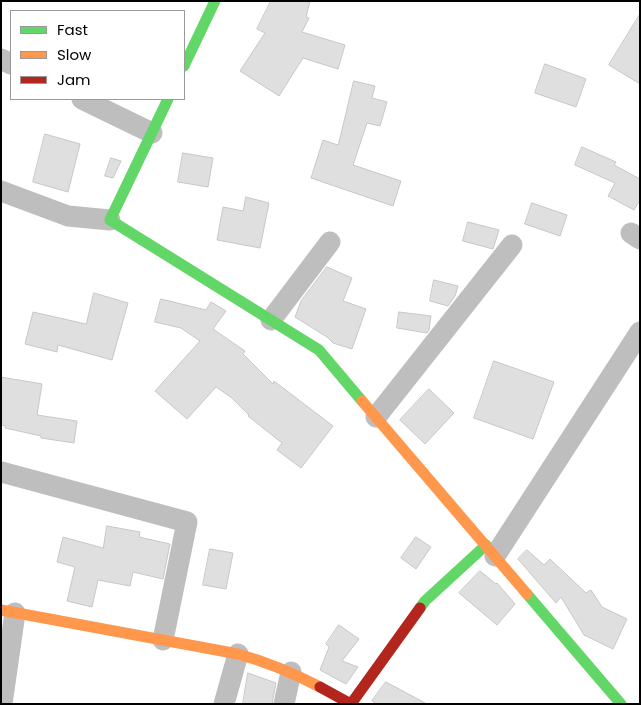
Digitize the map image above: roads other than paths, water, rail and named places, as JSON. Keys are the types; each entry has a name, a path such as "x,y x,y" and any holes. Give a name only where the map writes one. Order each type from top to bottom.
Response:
{"street":[{"path":"185,64 215,1"},
{"path":"84,100 152,133"},
{"path":"110,220 168,100"},
{"path":"1,191 68,216 110,220 318,350 619,703"},
{"path":"271,320 330,242"},
{"path":"376,417 512,246"},
{"path":"2,704 8,612 238,654 261,660 291,672 351,704 425,601 490,550 640,332"},
{"path":"1,472 187,522 163,640"},
{"path":"224,704 238,654"},
{"path":"284,704 291,672"}]}
